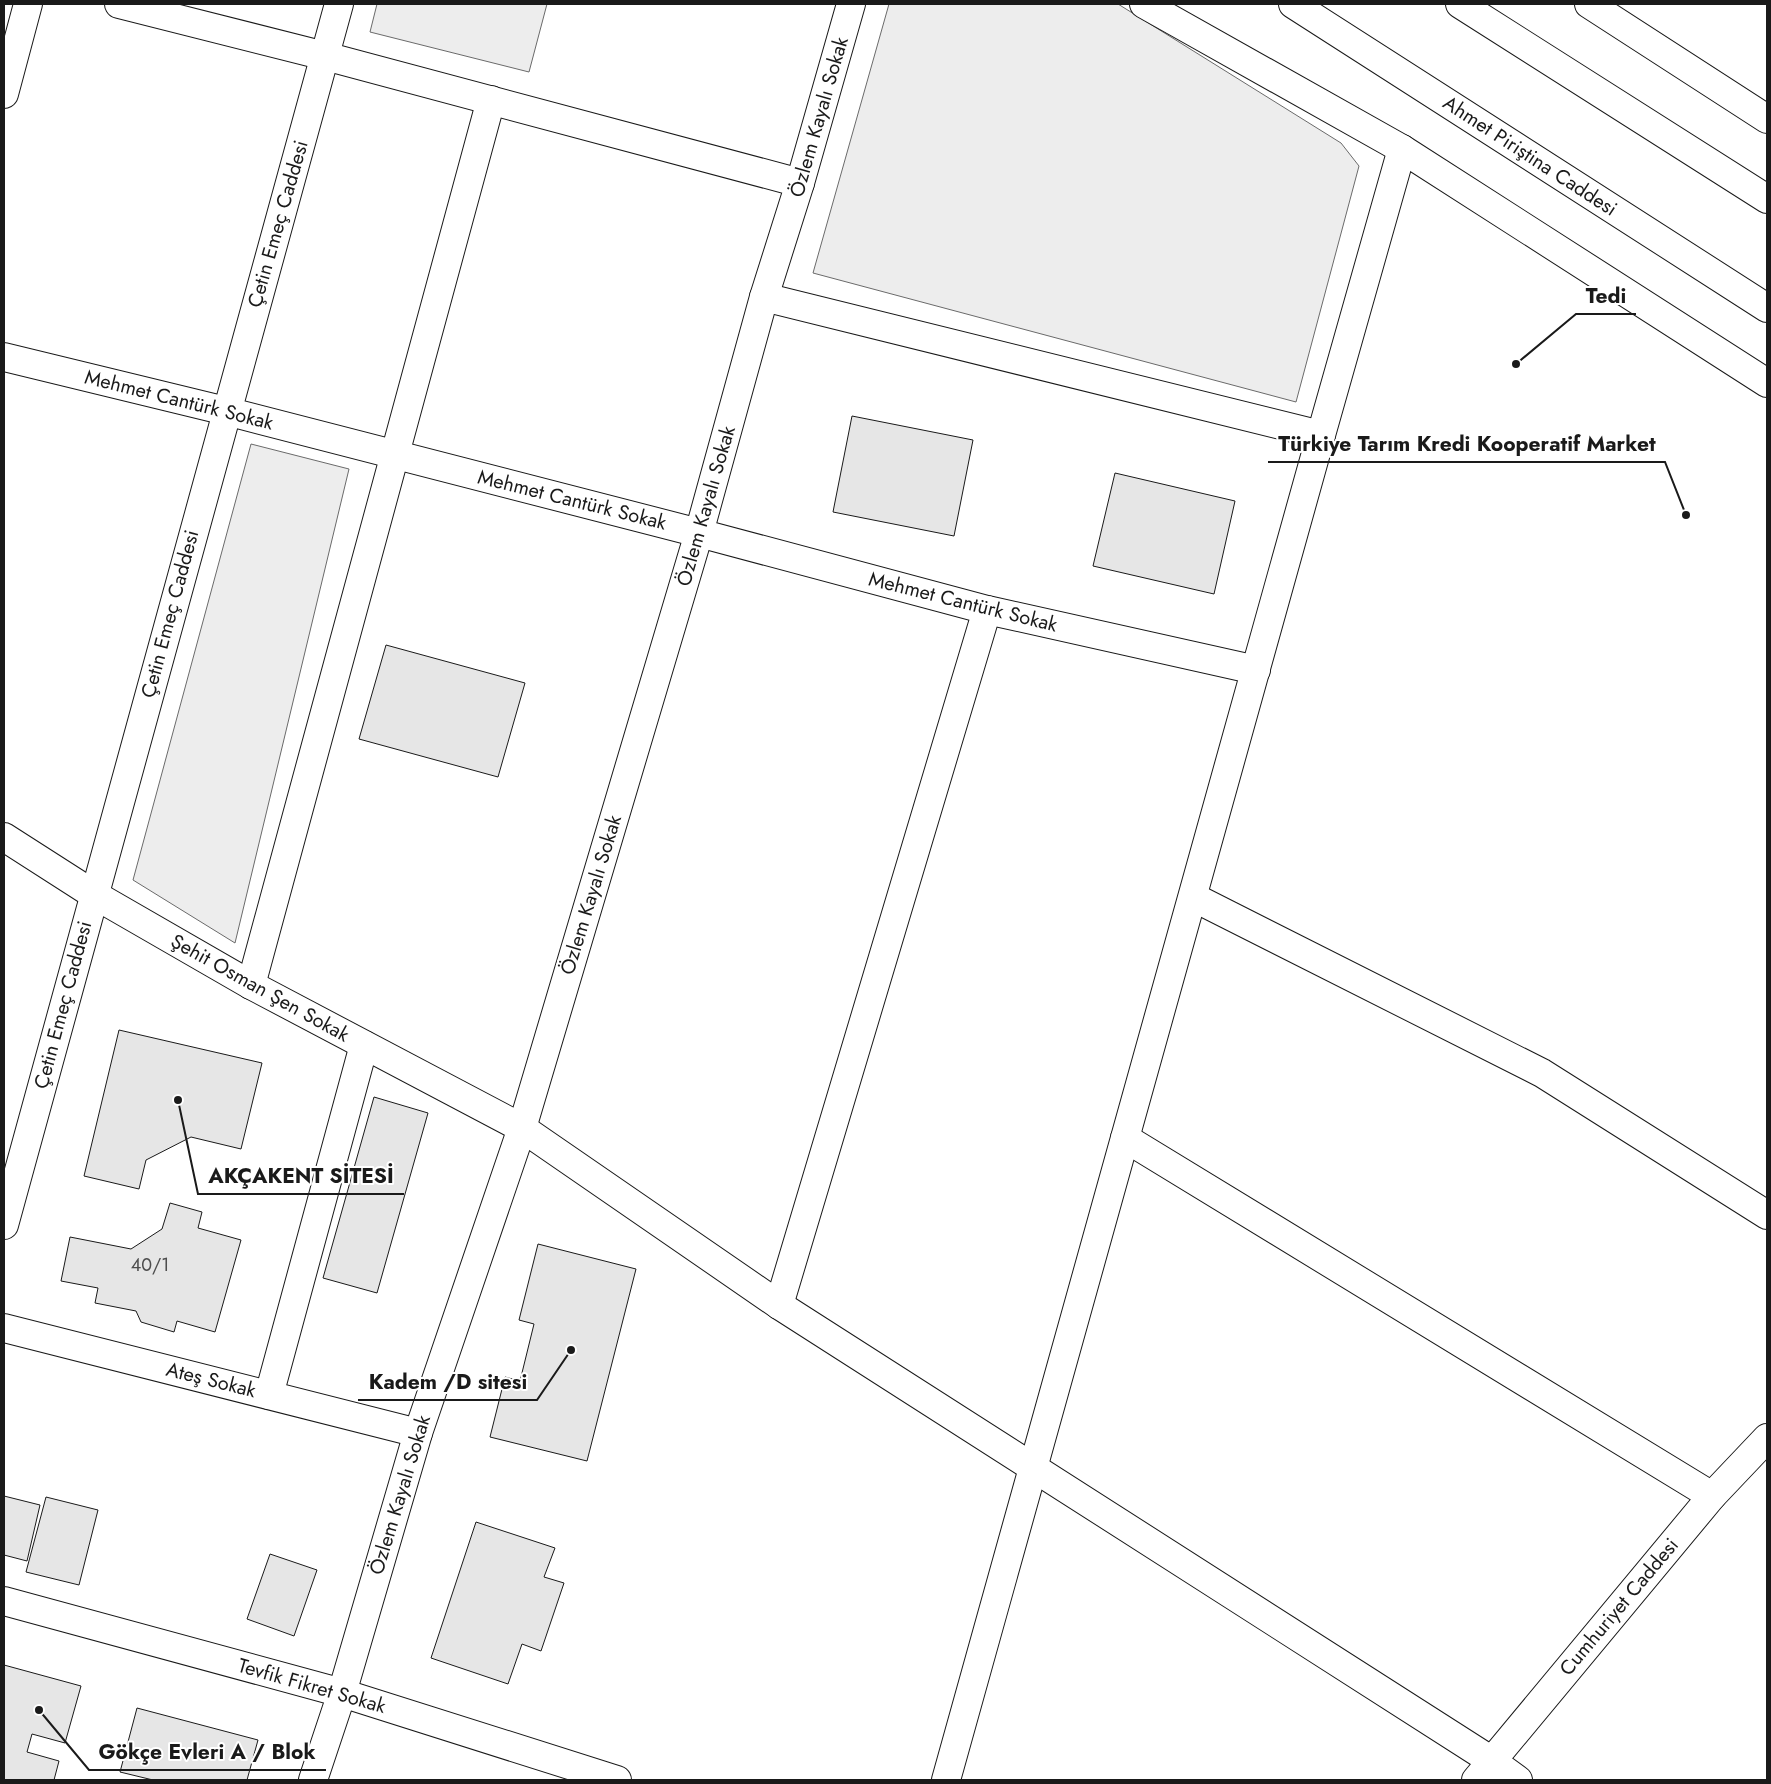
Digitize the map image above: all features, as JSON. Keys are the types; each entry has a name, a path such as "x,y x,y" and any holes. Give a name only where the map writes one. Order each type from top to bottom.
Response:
{"street":[{"path":"4,94 28,4"},
{"path":"119,4 325,56 800,183"},
{"name":"Çetin Emeç Caddesi","path":"4,1225 339,4"},
{"name":"Özlem Kayalı Sokak","path":"313,1780 342,1693 418,1432 522,1128 699,533 764,297 800,183 852,4"},
{"path":"1144,4 1402,149 1767,383"},
{"name":"Ahmet Piriştina Caddesi","path":"1293,4 1767,308"},
{"path":"1460,4 1767,199"},
{"path":"1588,4 1767,119"},
{"path":"250,986 491,100"},
{"path":"946,1780 1402,149"},
{"path":"764,297 1321,435"},
{"name":"Mehmet Cantürk Sokak","path":"4,357 394,454 987,610 1256,670"},
{"path":"779,1305 987,610"},
{"name":"Şehit Osman Şen Sokak","path":"4,838 94,894 250,986 522,1128 779,1305 1033,1468 1484,1770 1518,1780"},
{"path":"1193,897 1542,1073 1767,1215"},
{"path":"269,1395 364,1045"},
{"path":"1126,1138 1712,1496"},
{"name":"Ateş Sokak","path":"4,1328 418,1432"},
{"name":"Cumhuriyet Caddesi","path":"1484,1770 1712,1496 1767,1438"},
{"name":"Tevfik Fikret Sokak","path":"4,1601 342,1693 617,1780"}],"shaded area":[{"path":"377,4 547,4 529,72 370,32"},
{"path":"889,4 1118,4 1341,143 1359,166 1296,402 813,273"},
{"path":"251,444 349,469 235,943 133,880"}],"building":[{"path":"852,416 973,440 954,536 833,512"},
{"path":"1115,473 1235,501 1214,594 1093,566"},
{"path":"386,645 525,683 498,777 359,739"},
{"path":"119,1030 262,1063 241,1149 191,1137 146,1160 139,1189 84,1176"},
{"path":"374,1097 428,1113 377,1293 323,1278"},
{"path":"170,1203 202,1212 198,1228 241,1240 215,1332 177,1321 174,1332 141,1322 136,1311 95,1303 98,1288 61,1281 70,1237 131,1249 162,1229"},
{"path":"538,1244 636,1269 587,1461 490,1437 505,1377 520,1381 534,1324 519,1320"},
{"path":"4,1496 40,1505 27,1561 4,1555"},
{"path":"46,1497 98,1510 79,1585 26,1572"},
{"path":"476,1522 555,1548 544,1577 564,1583 541,1651 522,1644 508,1684 431,1658"},
{"path":"270,1554 317,1570 294,1636 247,1619"},
{"path":"4,1665 81,1686 65,1743 32,1734 27,1752 59,1761 54,1780 4,1780"},
{"path":"137,1708 258,1740 247,1780 153,1780 120,1772"}],"place":[{"name":"Tedi","path":"1516,364"},
{"name":"Türkiye Tarım Kredi Kooperatif Market","path":"1686,515"},
{"name":"AKÇAKENT SİTESİ","path":"178,1100"},
{"name":"Kadem /D sitesi","path":"571,1350"},
{"name":"Gökçe Evleri A / Blok","path":"39,1710"}]}
